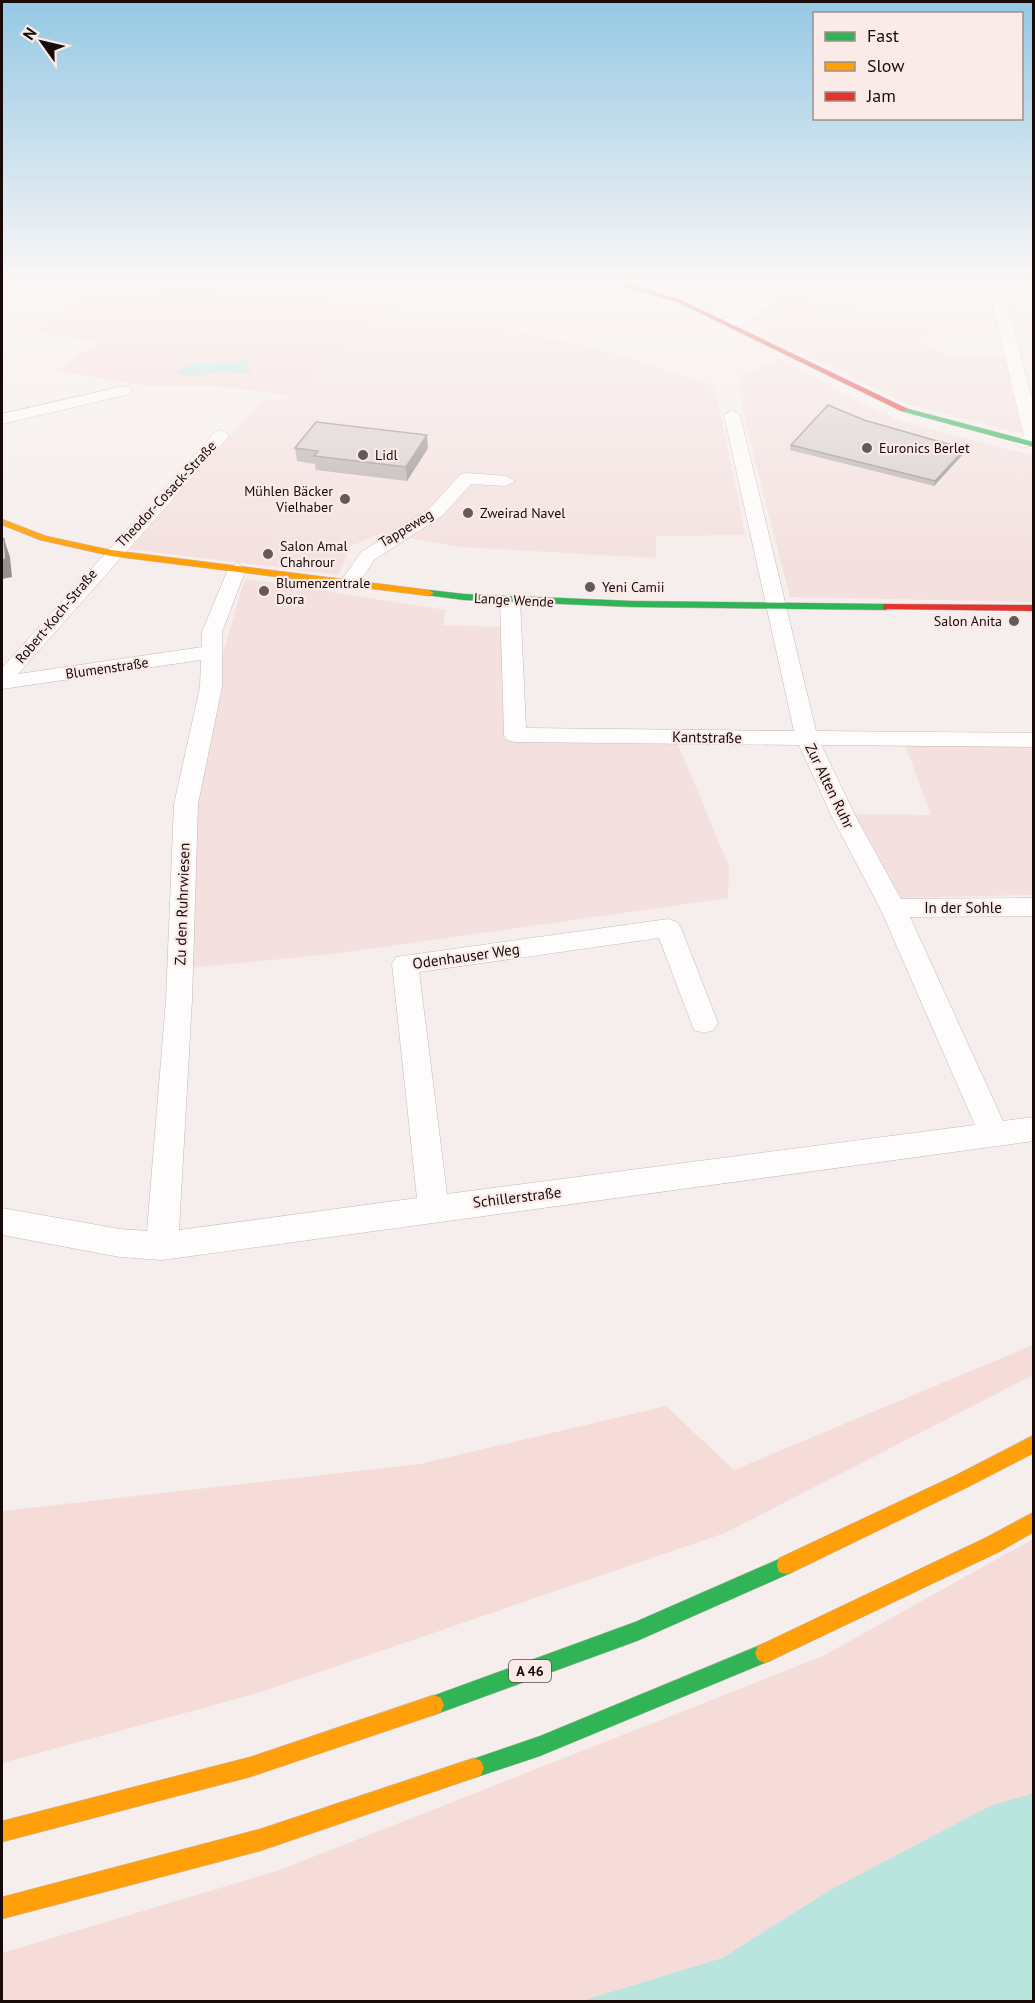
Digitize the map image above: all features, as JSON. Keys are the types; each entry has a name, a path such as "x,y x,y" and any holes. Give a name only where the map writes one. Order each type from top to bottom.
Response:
{"main road":[{"path":"833,375 892,405 1028,444"},
{"name":"Lange Wende","path":"2,522 43,538 111,553 349,584 510,600 1034,608"},
{"name":"A 46","path":"2,1832 250,1767 508,1680 638,1631 870,1526 963,1481 1034,1443"},
{"path":"2,1908 260,1840 540,1746 795,1641 992,1545 1034,1521"}],"street":[{"path":"1018,375 1033,438 1028,444"},
{"path":"2,419 124,391"},
{"name":"Zur Alten Ruhr","path":"732,415 778,605 807,738 845,819 893,908 994,1134"},
{"name":"Theodor-Cosack-Straße","path":"111,553 146,519 221,435"},
{"name":"Tappeweg","path":"349,584 358,566 375,546 436,511 468,478 506,480"},
{"name":"Robert-Koch-Straße","path":"2,682 111,553"},
{"name":"Zu den Ruhrwiesen","path":"162,1246 179,1000 186,804 211,687 212,632 237,569"},
{"name":"Kantstraße","path":"510,600 515,735 1034,740"},
{"name":"Blumenstraße","path":"2,682 212,652"},
{"name":"In der Sohle","path":"893,908 1034,907"},
{"name":"Odenhauser Weg","path":"433,1208 405,964 668,928 704,1023"},
{"name":"Schillerstraße","path":"2,1222 120,1243 162,1246 1034,1129"}],"shaded area":[{"path":"83,375 316,375 295,396 225,387 142,385"},
{"path":"316,375 682,375 715,386 745,535 656,536 656,558 460,547 382,533 351,546 338,575 129,549 260,402 295,396"},
{"path":"812,375 867,406 901,421 1033,456 1033,602 790,597 742,409 739,376"},
{"path":"848,375 1012,375 1023,434 910,405"},
{"path":"247,579 446,610 443,625 505,627 501,669 504,738 512,742 677,742 729,866 728,898 341,953 190,968 197,805 217,708 222,658 242,587"},
{"path":"905,745 1033,746 1033,895 900,898 853,814 931,815"},
{"path":"1033,1345 1033,1375 725,1533 258,1693 2,1763 2,1511 420,1464 666,1406 734,1470"},
{"path":"1033,1539 1033,1793 993,1805 830,1890 722,1958 581,2001 2,2002 2,1953 280,1870 823,1656"}],"water":[{"path":"1033,1793 1033,2001 581,2001 722,1958 830,1890 990,1806"}],"building":[{"name":"Euronics Berlet","path":"828,405 864,420 965,449 935,481 791,445"},
{"path":"316,422 427,435 406,467 314,456 318,451 295,448"},
{"path":"2,538 6,559 2,560"}],"traffic: fast":[{"path":"904,409 1034,445"},
{"path":"429,593 464,597 632,604 886,607"},
{"path":"434,1705 637,1631 786,1565"},
{"path":"474,1768 540,1746 765,1653"}],"traffic: slow":[{"path":"2,522 43,538 111,553 429,593"},
{"path":"786,1565 962,1481 1034,1443"},
{"path":"765,1653 992,1545 1034,1521"},
{"path":"2,1832 250,1767 434,1705"},
{"path":"2,1908 260,1840 474,1768"}],"traffic: jam":[{"path":"834,375 904,409"},
{"path":"886,607 1034,608"}],"place":[{"name":"Euronics Berlet","path":"867,448"},
{"name":"Lidl","path":"363,455"},
{"name":"Mühlen Bäcker Vielhaber","path":"345,499"},
{"name":"Zweirad Navel","path":"468,513"},
{"name":"Salon Amal Chahrour","path":"268,554"},
{"name":"Yeni Camii","path":"590,587"},
{"name":"Blumenzentrale Dora","path":"264,591"},
{"name":"Salon Anita","path":"1014,621"}]}
